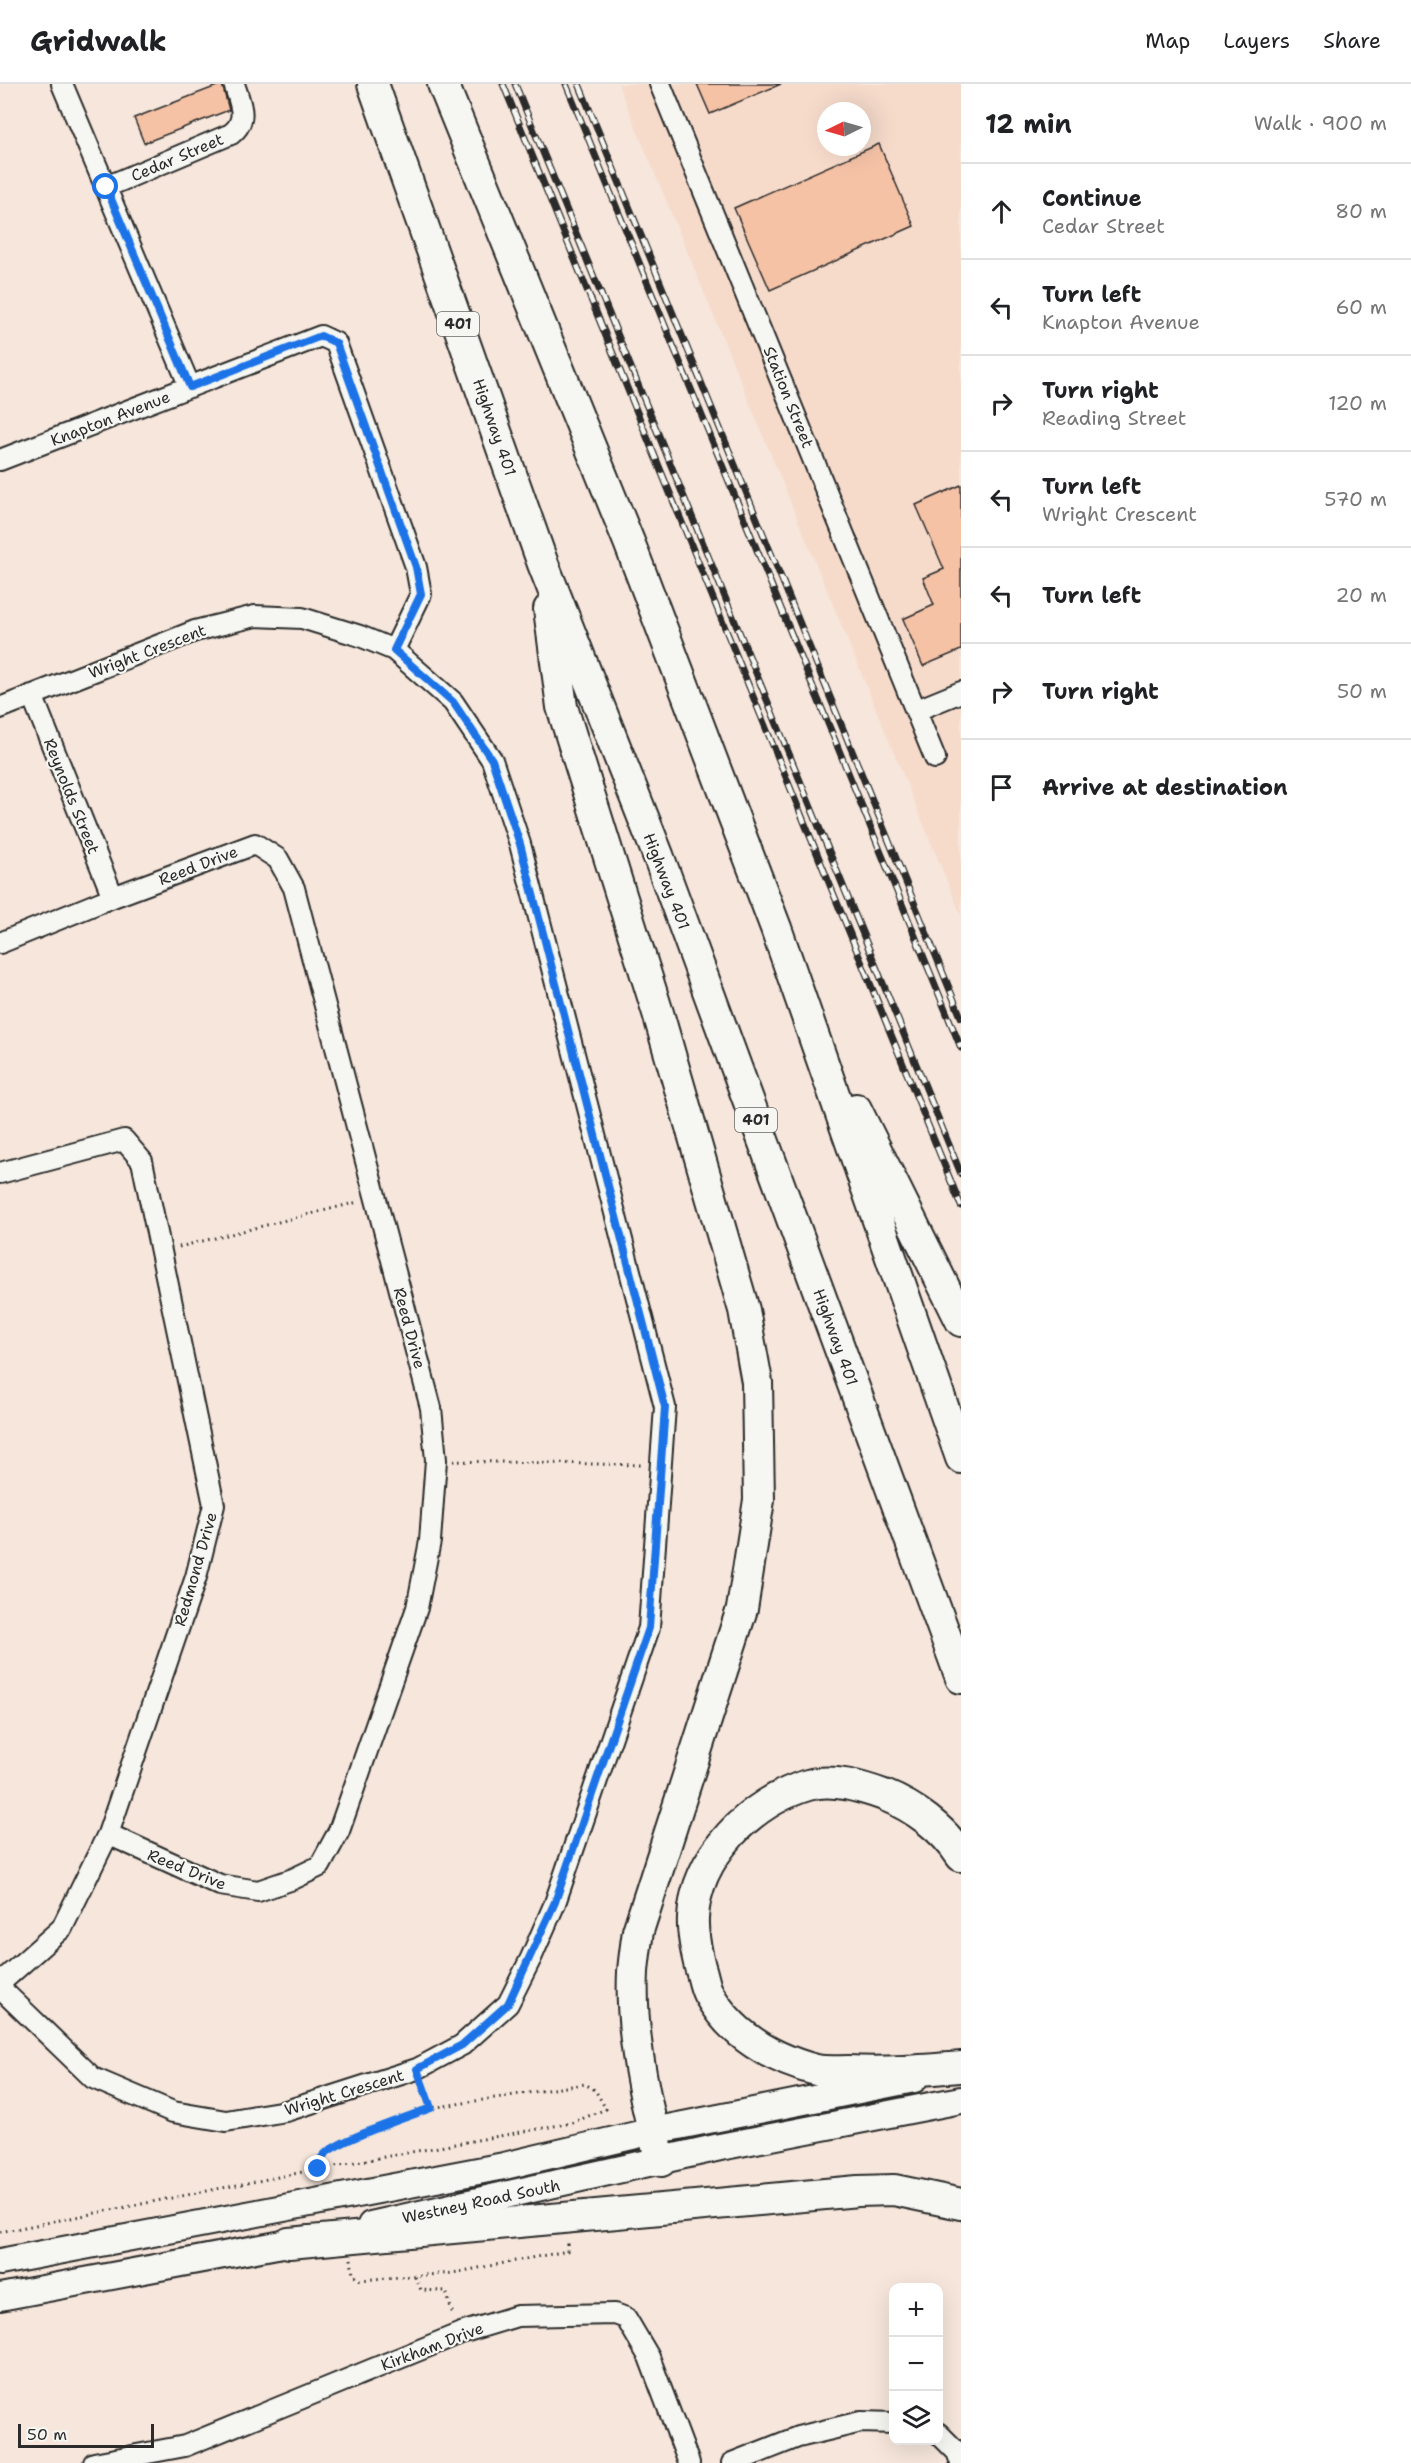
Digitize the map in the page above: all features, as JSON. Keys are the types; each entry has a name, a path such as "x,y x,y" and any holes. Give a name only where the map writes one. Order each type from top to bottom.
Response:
{"highway":[{"name":"Highway 401","path":"373,84 543,564 662,866 961,1678"},
{"path":"443,84 629,542 776,928 961,1458"},
{"path":"543,564 562,707 658,1013 738,1287 757,1382 759,1500 741,1609 638,1931 633,1973 635,2032 653,2132 661,2161"},
{"path":"776,928 851,1100 961,1321"},
{"path":"961,1856 925,1816 899,1801 866,1788 831,1783 810,1784 775,1799 749,1815 721,1845 703,1875 693,1917 695,1948 708,1992 728,2021 747,2039 773,2054 819,2070 878,2073 961,2067"},
{"path":"289,2243 858,2192 894,2190 961,2204"}],"main road":[{"name":"Westney Road South","path":"0,2262 504,2166 653,2132 851,2093 961,2067"},
{"name":"Westney Road South","path":"0,2296 289,2243 720,2147 961,2100"}],"street":[{"path":"62,84 190,387"},
{"name":"Cedar Street","path":"106,187 231,134 239,127 243,115 234,84"},
{"name":"Station Street","path":"660,84 935,758"},
{"name":"Knapton Avenue","path":"0,460 321,336 336,343 416,567 421,594 394,650"},
{"name":"Wright Crescent","path":"0,708 195,631 255,616 302,618 360,636 394,650 453,702 492,760 520,844 665,1407 649,1628 555,1902 508,2004 462,2045 417,2069 286,2111 226,2121 173,2112 93,2078 0,1988"},
{"path":"917,710 961,692"},
{"name":"Reynolds Street","path":"32,696 113,897"},
{"name":"Reed Drive","path":"0,944 113,897 255,844 278,859 294,888 431,1408 436,1460 430,1541 417,1608 339,1831 320,1866 293,1879 258,1891 249,1890 220,1885 108,1834"},
{"name":"Redmond Drive","path":"0,1173 124,1140 142,1161 214,1505 196,1577 108,1834 62,1928 0,1983"},
{"name":"Kirkham Drive","path":"94,2463 185,2446 461,2333 517,2316 615,2314 626,2318 649,2357 689,2463"},
{"path":"732,2463 798,2437 861,2422 889,2423"},
{"path":"943,2437 957,2452 961,2463"}],"path":[{"path":"180,1247 376,1198"},
{"path":"436,1460 637,1465 660,1463"},
{"path":"417,2069 431,2108"},
{"path":"0,2232 571,2122 606,2109 595,2090 585,2084 431,2108 370,2130 329,2150 322,2157 318,2169"},
{"path":"351,2257 354,2275 360,2280 453,2273 567,2251 567,2234"},
{"path":"415,2277 421,2290 446,2291 453,2314"}],"shaded area":[{"path":"618,84 961,84 961,915"}],"building":[{"path":"222,84 229,110 144,143 134,118"},
{"path":"697,84 781,84 710,114"},
{"path":"879,144 914,226 770,290 734,208 852,156 871,156 871,148"},
{"path":"961,485 961,650 923,666 903,619 934,605 923,578 944,569 916,505"}],"railway":[{"path":"503,84 961,1206"},
{"path":"515,84 961,1174"},
{"path":"566,84 961,1048"},
{"path":"579,84 961,1017"}],"route":[{"path":"106,187 190,387 321,336 336,343 416,567 421,594 394,650 453,702 492,760 520,844 575,1065 665,1407 649,1628 555,1902 531,1958 508,2004 462,2045 417,2069 431,2108 370,2130 329,2150 322,2157 318,2169"}]}
